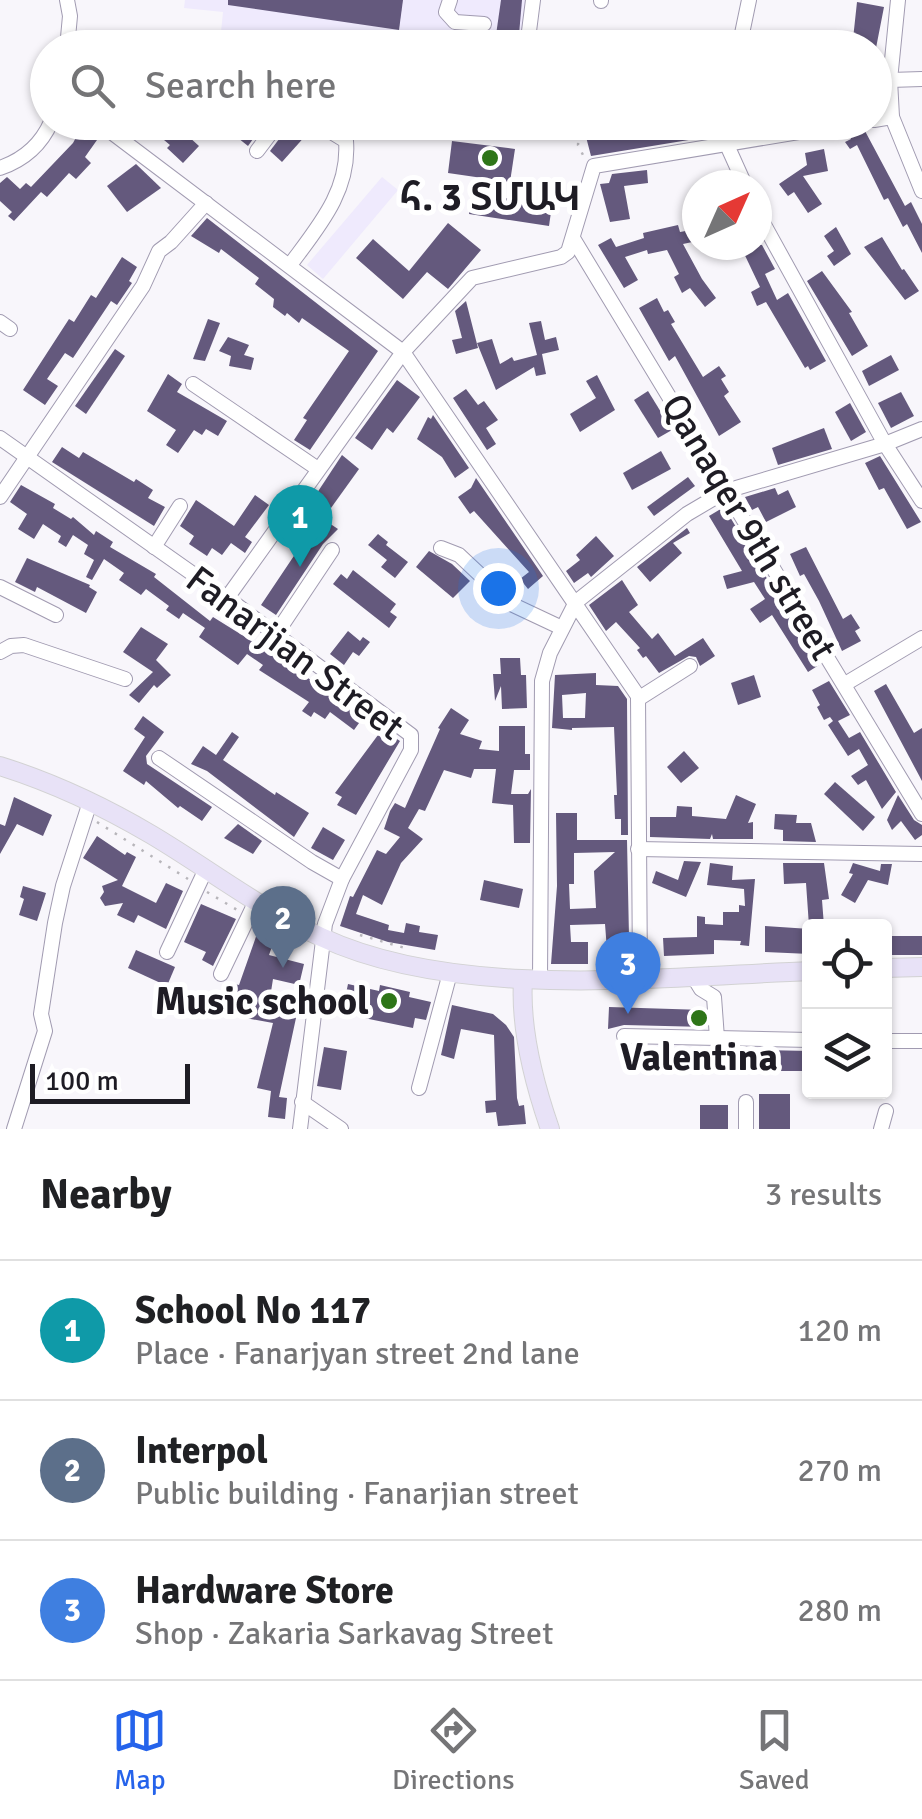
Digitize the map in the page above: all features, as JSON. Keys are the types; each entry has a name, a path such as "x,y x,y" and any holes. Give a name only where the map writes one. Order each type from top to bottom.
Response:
{"main road":[{"path":"0,766 44,780 89,808 153,836 202,878 252,910 369,954 450,973 532,979 802,971"},
{"path":"892,968 922,967"},
{"path":"532,979 524,1017 550,1129"}],"street":[{"path":"67,0 69,30"},
{"path":"450,0 446,12 456,22 484,24"},
{"path":"529,30 532,0"},
{"path":"742,30 748,0"},
{"path":"892,60 898,0"},
{"path":"892,80 922,79"},
{"path":"892,117 922,191"},
{"path":"0,168 27,154 41,140"},
{"path":"122,140 403,352 576,602 638,699 640,977"},
{"path":"257,151 265,140"},
{"path":"290,265 339,194 347,162 344,140"},
{"path":"728,140 738,170"},
{"path":"228,598 403,352 472,278 561,257 574,240 592,172 599,164 752,140"},
{"path":"0,496 143,286 154,257 206,203"},
{"path":"772,239 885,444 922,502"},
{"name":"Qanaqer 9th street","path":"574,240 922,814"},
{"path":"193,384 318,469"},
{"path":"532,979 542,681 576,602 688,514 726,492 922,429"},
{"name":"Fanarjian Street","path":"0,438 408,730 414,740 342,879 322,938"},
{"path":"154,547 180,506"},
{"path":"441,548 459,555 511,604 562,628"},
{"path":"276,634 332,550"},
{"path":"0,588 56,615"},
{"path":"844,684 922,638"},
{"path":"0,652 24,645 125,679"},
{"path":"638,699 690,666"},
{"path":"159,758 342,879"},
{"path":"14,1129 45,1031 41,1014 55,923 89,808"},
{"path":"638,850 922,854"},
{"path":"167,952 202,878"},
{"path":"221,974 252,910"},
{"path":"300,1129 322,938"},
{"path":"419,1088 450,973"},
{"path":"693,976 701,989 714,997 717,1038"},
{"path":"624,1036 802,1040"},
{"path":"892,1041 922,1042"},
{"path":"302,1102 341,1129"},
{"path":"746,1102 746,1129"},
{"path":"881,1129 886,1110"}],"path":[{"path":"578,140 592,172"},
{"path":"89,808 252,910 285,935"},
{"path":"357,934 412,950"}],"shaded area":[{"path":"185,0 529,0 526,30 221,30 223,12 184,8"},
{"path":"382,177 398,190 323,279 307,265"}],"building":[{"path":"228,0 403,0 399,30 228,5"},
{"path":"501,0 522,0 519,30 497,30"},
{"path":"857,2 884,7 880,30 854,30"},
{"path":"97,140 85,157 91,163 76,179 69,173 47,197 41,192 14,221 8,216 12,212 0,201 0,183 7,177 20,189 26,183 31,187 73,143"},
{"path":"164,140 192,140 199,146 183,163 167,148 170,145"},
{"path":"278,140 302,140 282,162 270,151"},
{"path":"587,140 689,140 591,156"},
{"path":"870,140 905,206 911,202 922,224 922,253 907,224 903,227 888,198 884,200 857,145 850,149 845,142"},
{"path":"452,141 515,149 510,182 448,173"},
{"path":"824,149 828,171 803,176 822,204 808,213 794,192 788,196 779,184 807,165 805,153"},
{"path":"136,164 161,188 127,212 107,186"},
{"path":"647,170 648,183 624,186 630,219 610,222 600,184 609,183 612,174"},
{"path":"472,193 552,205 549,226 469,214"},
{"path":"207,218 378,351 310,450 294,440 307,420 303,418 349,351 302,318 299,323 287,313 285,316 273,307 274,299 255,284 259,278 221,249 219,253 191,236"},
{"path":"448,223 481,250 448,289 427,272 403,299 356,258 373,239 409,271"},
{"path":"678,225 682,232 682,260 692,260 716,298 705,307 690,288 682,293 674,277 679,274 667,250 648,254 647,250 625,257 638,280 624,288 598,245 611,238 616,247 644,238 643,233"},
{"path":"836,227 851,254 834,266 827,256 834,251 824,236"},
{"path":"882,237 919,291 905,300 864,247"},
{"path":"122,257 137,267 129,281 132,283 117,305 111,301 73,358 65,353 47,379 58,386 45,405 23,390 69,319 74,322 91,295 96,298"},
{"path":"747,260 770,260 775,269 765,274 777,300 788,293 826,361 810,370 805,368 766,302 757,306 751,292 760,287"},
{"path":"822,271 852,312 849,313 868,346 852,356 807,281"},
{"path":"657,298 675,322 671,324 703,377 719,366 726,376 721,379 729,392 724,396 741,422 719,436 675,356 669,361 639,308"},
{"path":"466,301 478,348 456,354 452,340 462,338 455,311"},
{"path":"208,319 220,323 205,361 193,359"},
{"path":"541,321 545,340 556,337 559,350 542,354 546,374 536,376 534,367 496,390 477,343 492,339 500,364 512,357 514,361 537,355 529,323"},
{"path":"228,337 249,345 244,355 254,358 251,370 229,366 231,356 219,351"},
{"path":"115,349 125,356 86,414 75,406"},
{"path":"891,355 899,370 869,386 862,371"},
{"path":"168,374 182,384 177,392 227,421 218,436 206,429 202,435 194,430 178,453 166,445 176,430 147,411"},
{"path":"597,375 615,410 580,432 570,414 596,398 586,381"},
{"path":"397,380 420,397 393,433 387,428 372,450 355,438"},
{"path":"466,389 478,405 484,401 498,420 486,428 496,444 487,450 453,398"},
{"path":"648,391 672,430 658,438 634,400"},
{"path":"901,392 914,416 891,428 878,403"},
{"path":"850,403 866,432 851,441 835,412"},
{"path":"433,415 469,468 455,478 442,457 417,439 428,417"},
{"path":"824,428 832,449 778,465 772,448"},
{"path":"62,447 79,458 83,452 153,490 148,498 165,507 154,526 52,462"},
{"path":"661,451 671,469 632,490 623,473"},
{"path":"342,455 359,469 331,508 315,496"},
{"path":"880,456 921,522 907,529 865,463"},
{"path":"688,477 695,486 654,516 647,507"},
{"path":"476,478 543,576 528,589 520,579 529,572 458,497 471,488"},
{"path":"21,485 55,504 53,508 73,517 94,535 96,531 113,542 110,547 156,574 154,577 210,621 213,617 364,716 354,730 330,712 325,719 314,712 311,717 302,711 309,702 259,670 263,665 247,654 238,665 199,637 205,628 183,613 179,619 146,589 141,595 119,580 124,573 104,559 92,580 86,577 94,560 84,554 88,545 73,535 66,547 58,542 61,536 43,524 34,539 18,529 27,514 10,502"},
{"path":"775,488 778,495 788,490 796,507 766,522 758,507 752,510 745,497"},
{"path":"255,495 269,505 245,537 252,542 245,553 231,543 222,555 212,548 207,556 189,544 194,536 180,526 196,500 234,526"},
{"path":"724,507 819,665 808,672 772,615 760,623 750,609 765,599 754,582 727,589 723,576 742,571 709,516"},
{"path":"320,517 338,529 323,544 276,615 261,605"},
{"path":"687,528 690,533 673,543 682,553 650,582 637,567"},
{"path":"378,534 408,562 395,578 381,567 387,560 368,545"},
{"path":"596,536 614,556 591,577 588,573 574,583 566,571 580,560 576,555"},
{"path":"806,547 843,619 851,614 860,628 855,631 861,641 842,651 819,601 804,574 800,576 790,554"},
{"path":"429,551 452,564 470,581 453,598 416,567"},
{"path":"27,558 90,585 97,592 86,613 37,587 35,592 15,582"},
{"path":"353,570 396,604 390,612 397,617 389,628 333,584 341,574 347,579"},
{"path":"622,580 638,605 629,612 652,639 658,633 675,656 703,638 715,656 700,666 696,657 689,656 659,673 616,622 606,631 589,605"},
{"path":"141,627 168,644 156,660 171,675 157,688 154,685 139,703 129,695 153,672 123,652"},
{"path":"348,631 360,641 363,637 370,642 359,656 353,652 344,665 330,654"},
{"path":"500,658 520,658 521,675 526,675 527,708 502,709 501,686 495,701 493,674 501,674"},
{"path":"596,673 596,685 618,686 627,699 628,835 621,835 621,819 615,819 614,727 552,728 555,675","holes":["586,693 585,718 563,718 562,695"]},
{"path":"754,675 761,697 738,705 731,683"},
{"path":"829,681 850,715 838,721 849,738 860,732 896,792 882,809 866,780 858,785 851,776 868,765 859,749 848,756 828,725 833,721 830,717 824,720 817,707 820,705 812,690"},
{"path":"886,684 914,733 922,728 922,781 874,691"},
{"path":"451,708 469,720 460,734 482,741 479,749 499,751 499,726 525,726 525,754 530,754 530,770 514,770 511,794 528,794 531,789 530,843 514,843 513,805 492,803 496,769 474,769 471,778 444,770 425,811 419,809 408,828 423,839 401,863 382,905 363,895 356,914 389,925 388,930 404,933 406,923 420,926 419,932 438,935 435,950 388,942 340,926 350,896 353,897 377,850 386,854 400,837 384,829 390,811 395,803 405,808 438,728"},
{"path":"143,716 164,732 146,756 147,764 212,807 202,821 178,808 146,781 144,785 123,771 145,737 134,729"},
{"path":"232,732 239,737 223,760 309,813 294,837 207,771 191,764 203,746 216,755"},
{"path":"386,732 400,741 356,815 337,805 342,797 335,793 378,735 382,738"},
{"path":"684,751 699,768 681,783 667,767"},
{"path":"835,782 875,817 863,831 824,794"},
{"path":"736,795 756,804 748,823 753,822 753,839 713,839 712,834 710,839 650,837 650,817 676,817 677,806 692,807 692,816 726,819"},
{"path":"898,795 914,820 922,825 922,835 915,840 901,821 892,830 887,820"},
{"path":"14,797 52,815 43,836 17,824 0,854 0,824 5,826"},
{"path":"556,813 577,813 577,840 627,840 629,937 625,937 625,949 607,950 605,924 570,925 571,942 588,942 588,964 551,964 557,886","holes":["615,852 594,871 596,908 570,909 574,853"]},
{"path":"775,814 797,815 796,823 811,823 816,842 783,841 783,830 774,829"},
{"path":"238,824 262,841 253,854 224,838"},
{"path":"323,827 345,840 333,860 311,848"},
{"path":"97,836 125,855 127,852 136,857 122,886 156,903 166,883 183,891 166,929 138,915 134,923 117,915 123,903 105,906 100,898 102,886 118,880 83,858"},
{"path":"684,861 701,862 686,897 652,883 656,871 678,880"},
{"path":"710,863 733,866 732,880 755,879 749,946 740,945 741,941 714,940 714,954 664,956 663,938 697,937 697,916 705,917 705,924 723,925 723,912 739,912 739,905 745,906 744,889 707,885"},
{"path":"783,863 824,863 829,899 822,900 823,919 809,919 806,883 784,884"},
{"path":"853,863 880,871 881,864 892,864 888,885 868,880 855,903 841,895 853,874 849,873"},
{"path":"484,880 523,889 519,908 480,900"},
{"path":"23,886 46,893 37,921 19,915"},
{"path":"201,904 236,919 213,966 202,960 206,952 184,942"},
{"path":"765,926 802,928 802,954 765,952"},
{"path":"258,931 275,938 269,955 304,964 299,985 273,979 270,998 299,1004 279,1097 287,1098 285,1119 268,1117 271,1091 257,1088 273,1023 224,1014 230,983 239,985"},
{"path":"892,936 922,936 922,955 892,955"},
{"path":"136,950 175,967 167,986 128,968"},
{"path":"348,984 379,991 380,985 410,992 409,997 431,1002 426,1020 415,1018 413,1028 364,1018 366,1008 344,1003"},
{"path":"452,1005 493,1014 514,1037 517,1098 519,1106 524,1105 526,1124 498,1126 496,1112 486,1113 485,1101 496,1100 494,1035 461,1029 454,1059 441,1055"},
{"path":"609,1007 704,1010 706,1027 624,1025 608,1029"},
{"path":"324,1047 347,1051 341,1090 317,1086"},
{"path":"761,1050 802,1051 802,1071 761,1071"},
{"path":"759,1094 790,1094 790,1129 759,1129"},
{"path":"700,1105 728,1105 728,1129 700,1129"}],"place":[{"name":"հ. 3 ՏՄԱԿ","path":"490,158"},
{"name":"School No 117","path":"300,567"},
{"name":"Interpol","path":"283,968"},
{"name":"Music school","path":"389,1001"},
{"name":"Hardware Store","path":"628,1014"},
{"name":"Valentina","path":"699,1018"}]}
